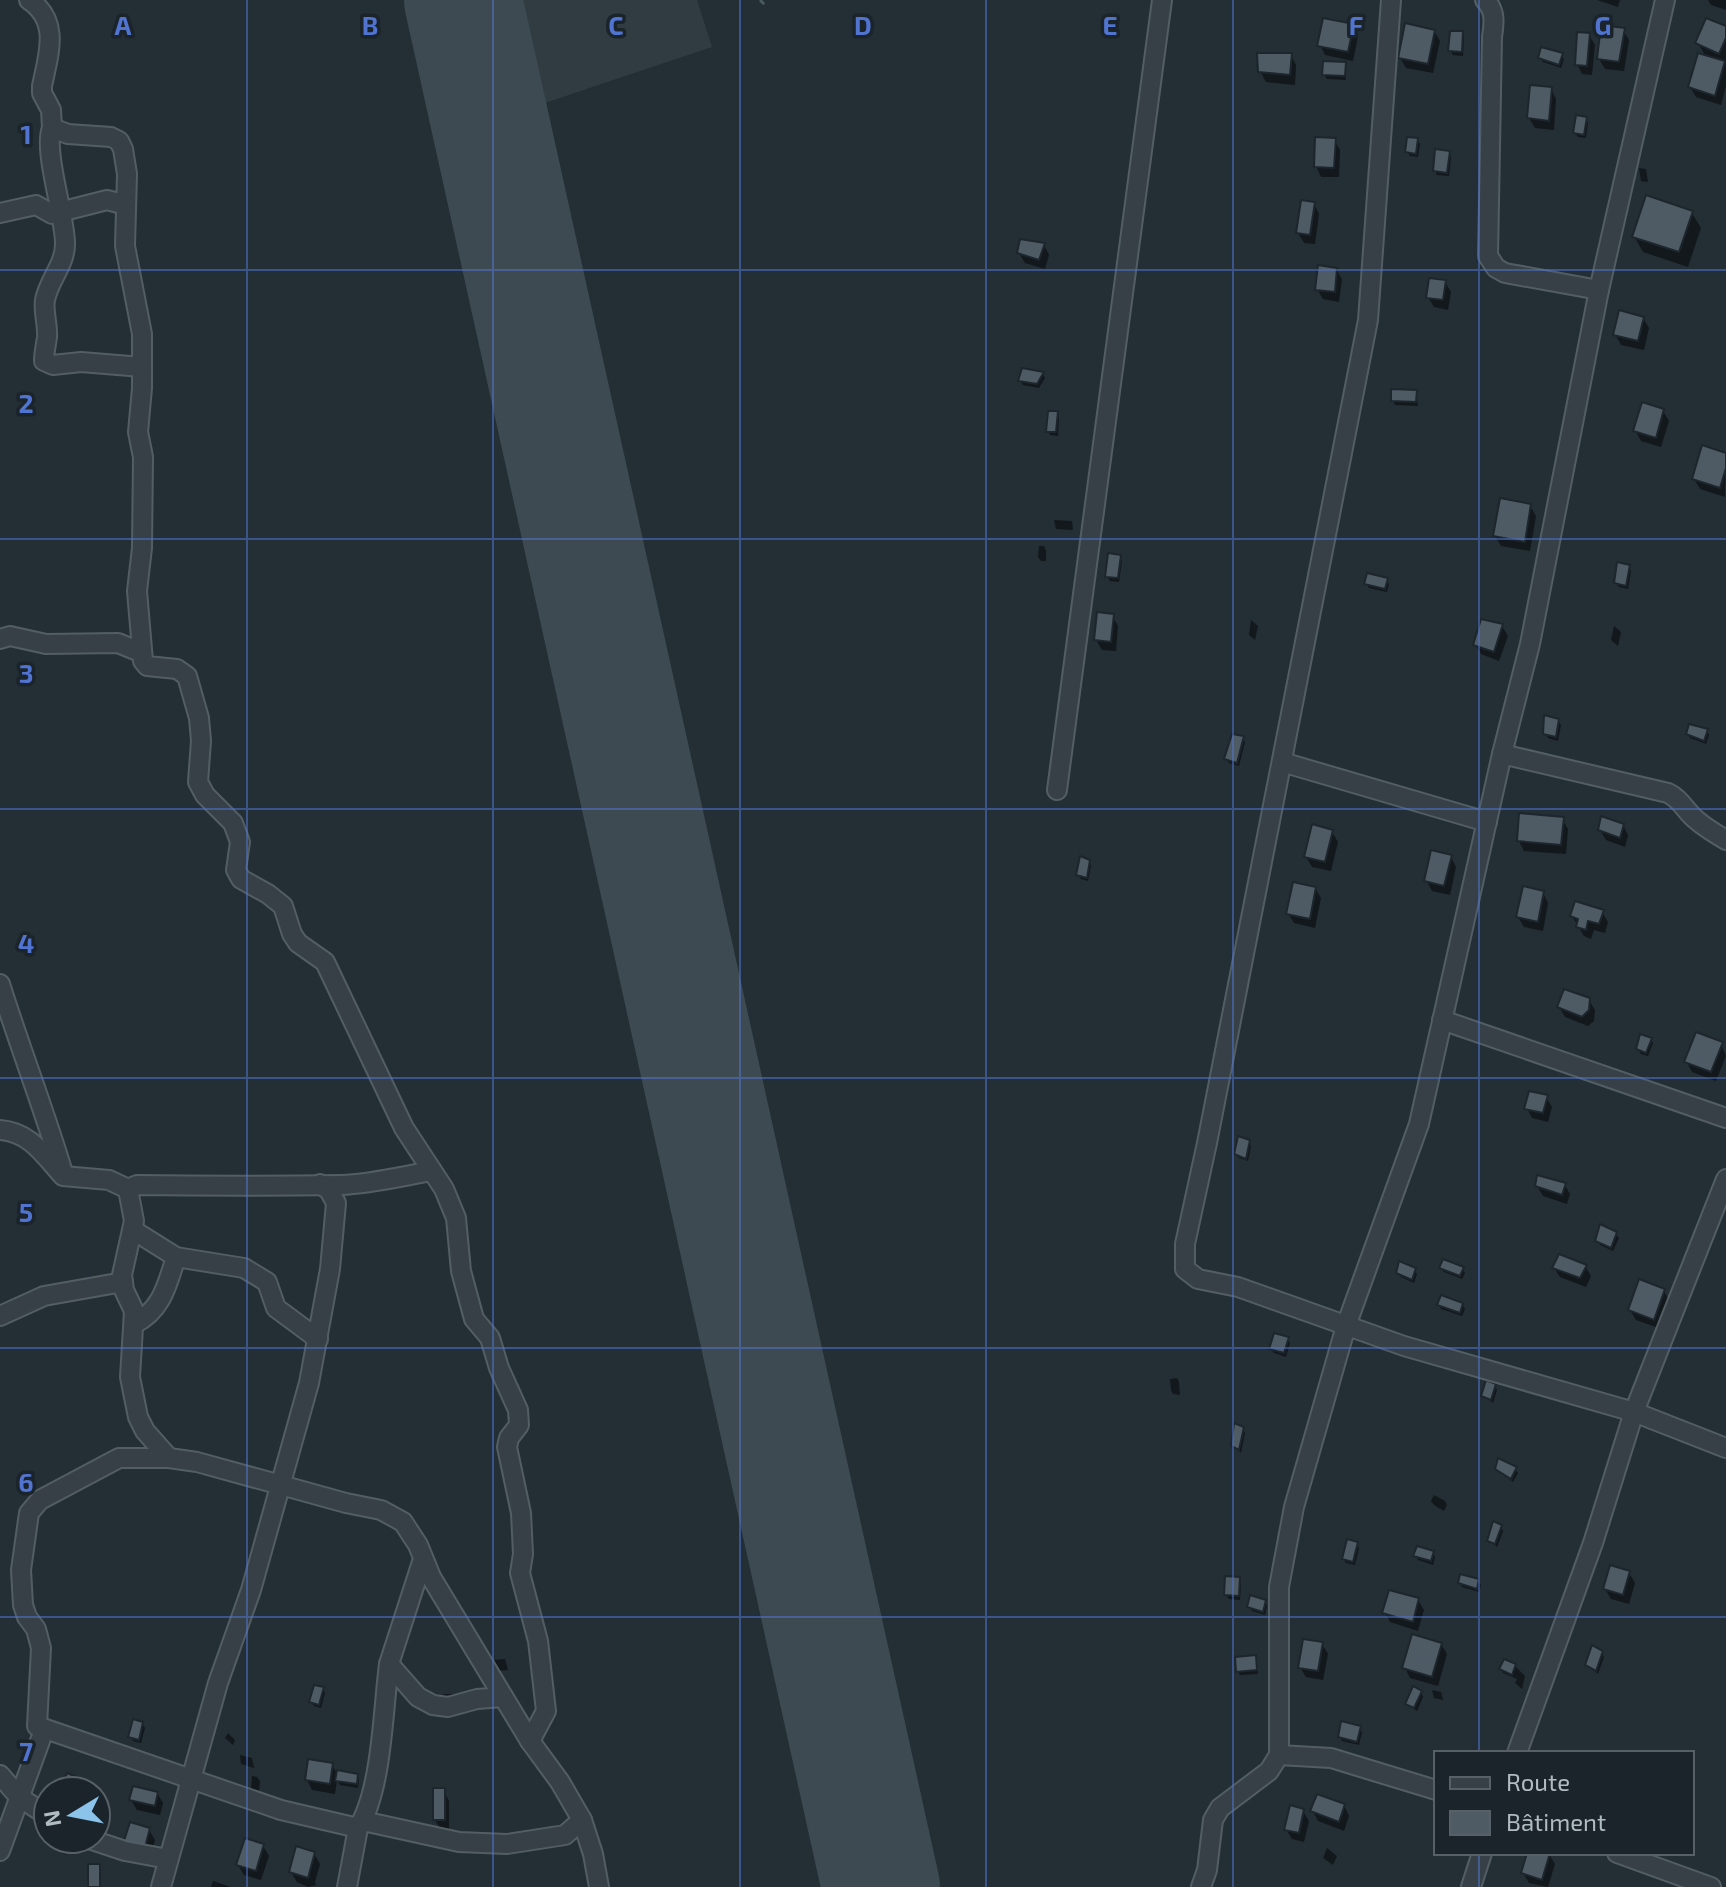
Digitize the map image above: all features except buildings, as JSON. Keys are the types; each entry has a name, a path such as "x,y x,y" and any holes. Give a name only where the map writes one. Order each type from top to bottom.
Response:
{"street":[{"path":"29,0 42,11 51,39 42,93 51,110 48,151 63,211 65,246 62,262 45,300 47,336 44,361 53,365 81,362 142,367"},
{"path":"1057,790 1162,0"},
{"path":"1391,0 1368,320 1185,1244 1185,1269 1198,1279 1238,1287 1404,1346 1634,1412 1726,1448"},
{"path":"1485,0 1491,6 1494,20 1488,256 1496,268 1505,273 1599,290"},
{"path":"1201,1887 1207,1870 1213,1820 1220,1808 1269,1771 1279,1755 1279,1587 1294,1507 1346,1326 1419,1124 1539,599 1599,290 1665,0"},
{"path":"52,128 60,132 111,137 119,141 123,149 127,174 125,246 142,334 138,432 143,457 142,548 137,591 140,652 147,666 177,669 187,676 199,718 198,782 205,795 233,823 240,842 236,870 241,879 283,906 298,943 325,962 404,1128 444,1189 460,1234 461,1271 474,1319 490,1338 520,1419 507,1447 521,1513 523,1554 520,1573 538,1641 546,1711 530,1741"},
{"path":"0,213 36,205 52,214 107,200 126,205"},
{"path":"0,639 10,636 46,644 71,645 118,643 140,652"},
{"path":"1502,754 1668,793 1676,797 1691,815 1726,840"},
{"path":"1282,762 1487,822"},
{"path":"0,984 44,1109 63,1176"},
{"path":"1442,1020 1726,1118"},
{"path":"0,1130 18,1132 28,1138 63,1176 109,1180 128,1189 137,1185 244,1188 342,1185 432,1171"},
{"path":"1518,1751 1593,1543 1634,1412 1726,1179"},
{"path":"320,1184 329,1190 336,1203"},
{"path":"161,1887 218,1683 251,1590 293,1444 318,1339 330,1269 336,1203 342,1185"},
{"path":"128,1189 134,1221 122,1275 124,1290 134,1311 130,1377 138,1417 145,1431 169,1458"},
{"path":"133,1230 176,1257 244,1268 267,1282 276,1308 318,1339"},
{"path":"134,1324 148,1317 162,1300 176,1257"},
{"path":"0,1316 44,1296 123,1282"},
{"path":"582,1820 565,1835 507,1844 459,1842 281,1810 104,1747 44,1730 37,1726 36,1717 41,1648 36,1629 23,1605 21,1570 29,1513 40,1500 119,1458 169,1458 197,1462 381,1510 397,1518 408,1529 431,1577 530,1741 560,1782 582,1820 599,1887"},
{"path":"347,1887 377,1763 389,1664 423,1559"},
{"path":"389,1664 418,1697 433,1705 448,1707 477,1699 503,1697"},
{"path":"0,1851 44,1730"},
{"path":"1279,1755 1331,1758 1434,1789"},
{"path":"0,1775 19,1797 32,1806"},
{"path":"112,1847 168,1859"},
{"path":"1471,1887 1481,1855"},
{"path":"1623,1855 1711,1887"}],"path":[{"path":"760,0 766,6"}],"shaded area":[{"path":"491,0 697,0 712,47 518,112"}],"runway":[{"path":"463,0 881,1887"}]}
